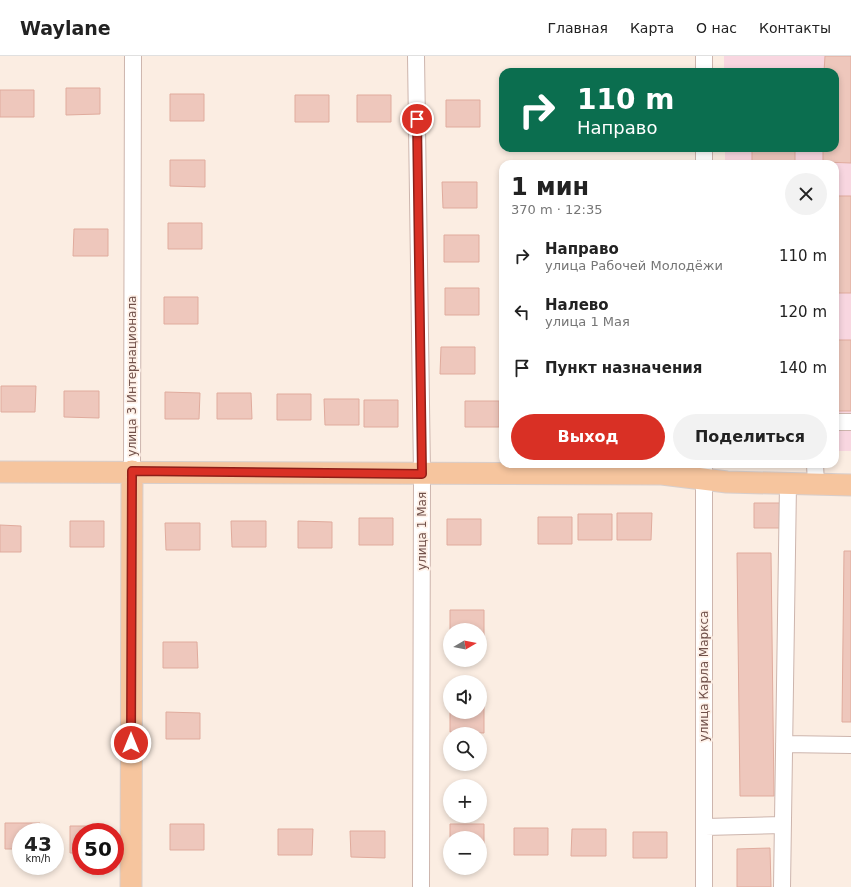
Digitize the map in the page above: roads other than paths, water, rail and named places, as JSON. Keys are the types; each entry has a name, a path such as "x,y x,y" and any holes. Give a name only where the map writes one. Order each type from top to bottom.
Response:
{"main road":[{"path":"0,472 132,471 422,474 662,474 704,472 727,482 788,484 816,474 851,485"},
{"name":"улица 3 Интернационала","path":"131,887 132,471"}],"street":[{"name":"улица 3 Интернационала","path":"132,471 133,56"},
{"name":"улица 1 Мая","path":"416,56 422,474 421,887"},
{"path":"704,56 704,68"},
{"path":"839,422 851,422"},
{"name":"улица Карла Маркса","path":"704,472 704,887"},
{"path":"782,887 788,484"},
{"path":"784,744 851,745"},
{"path":"705,827 783,826"}]}
